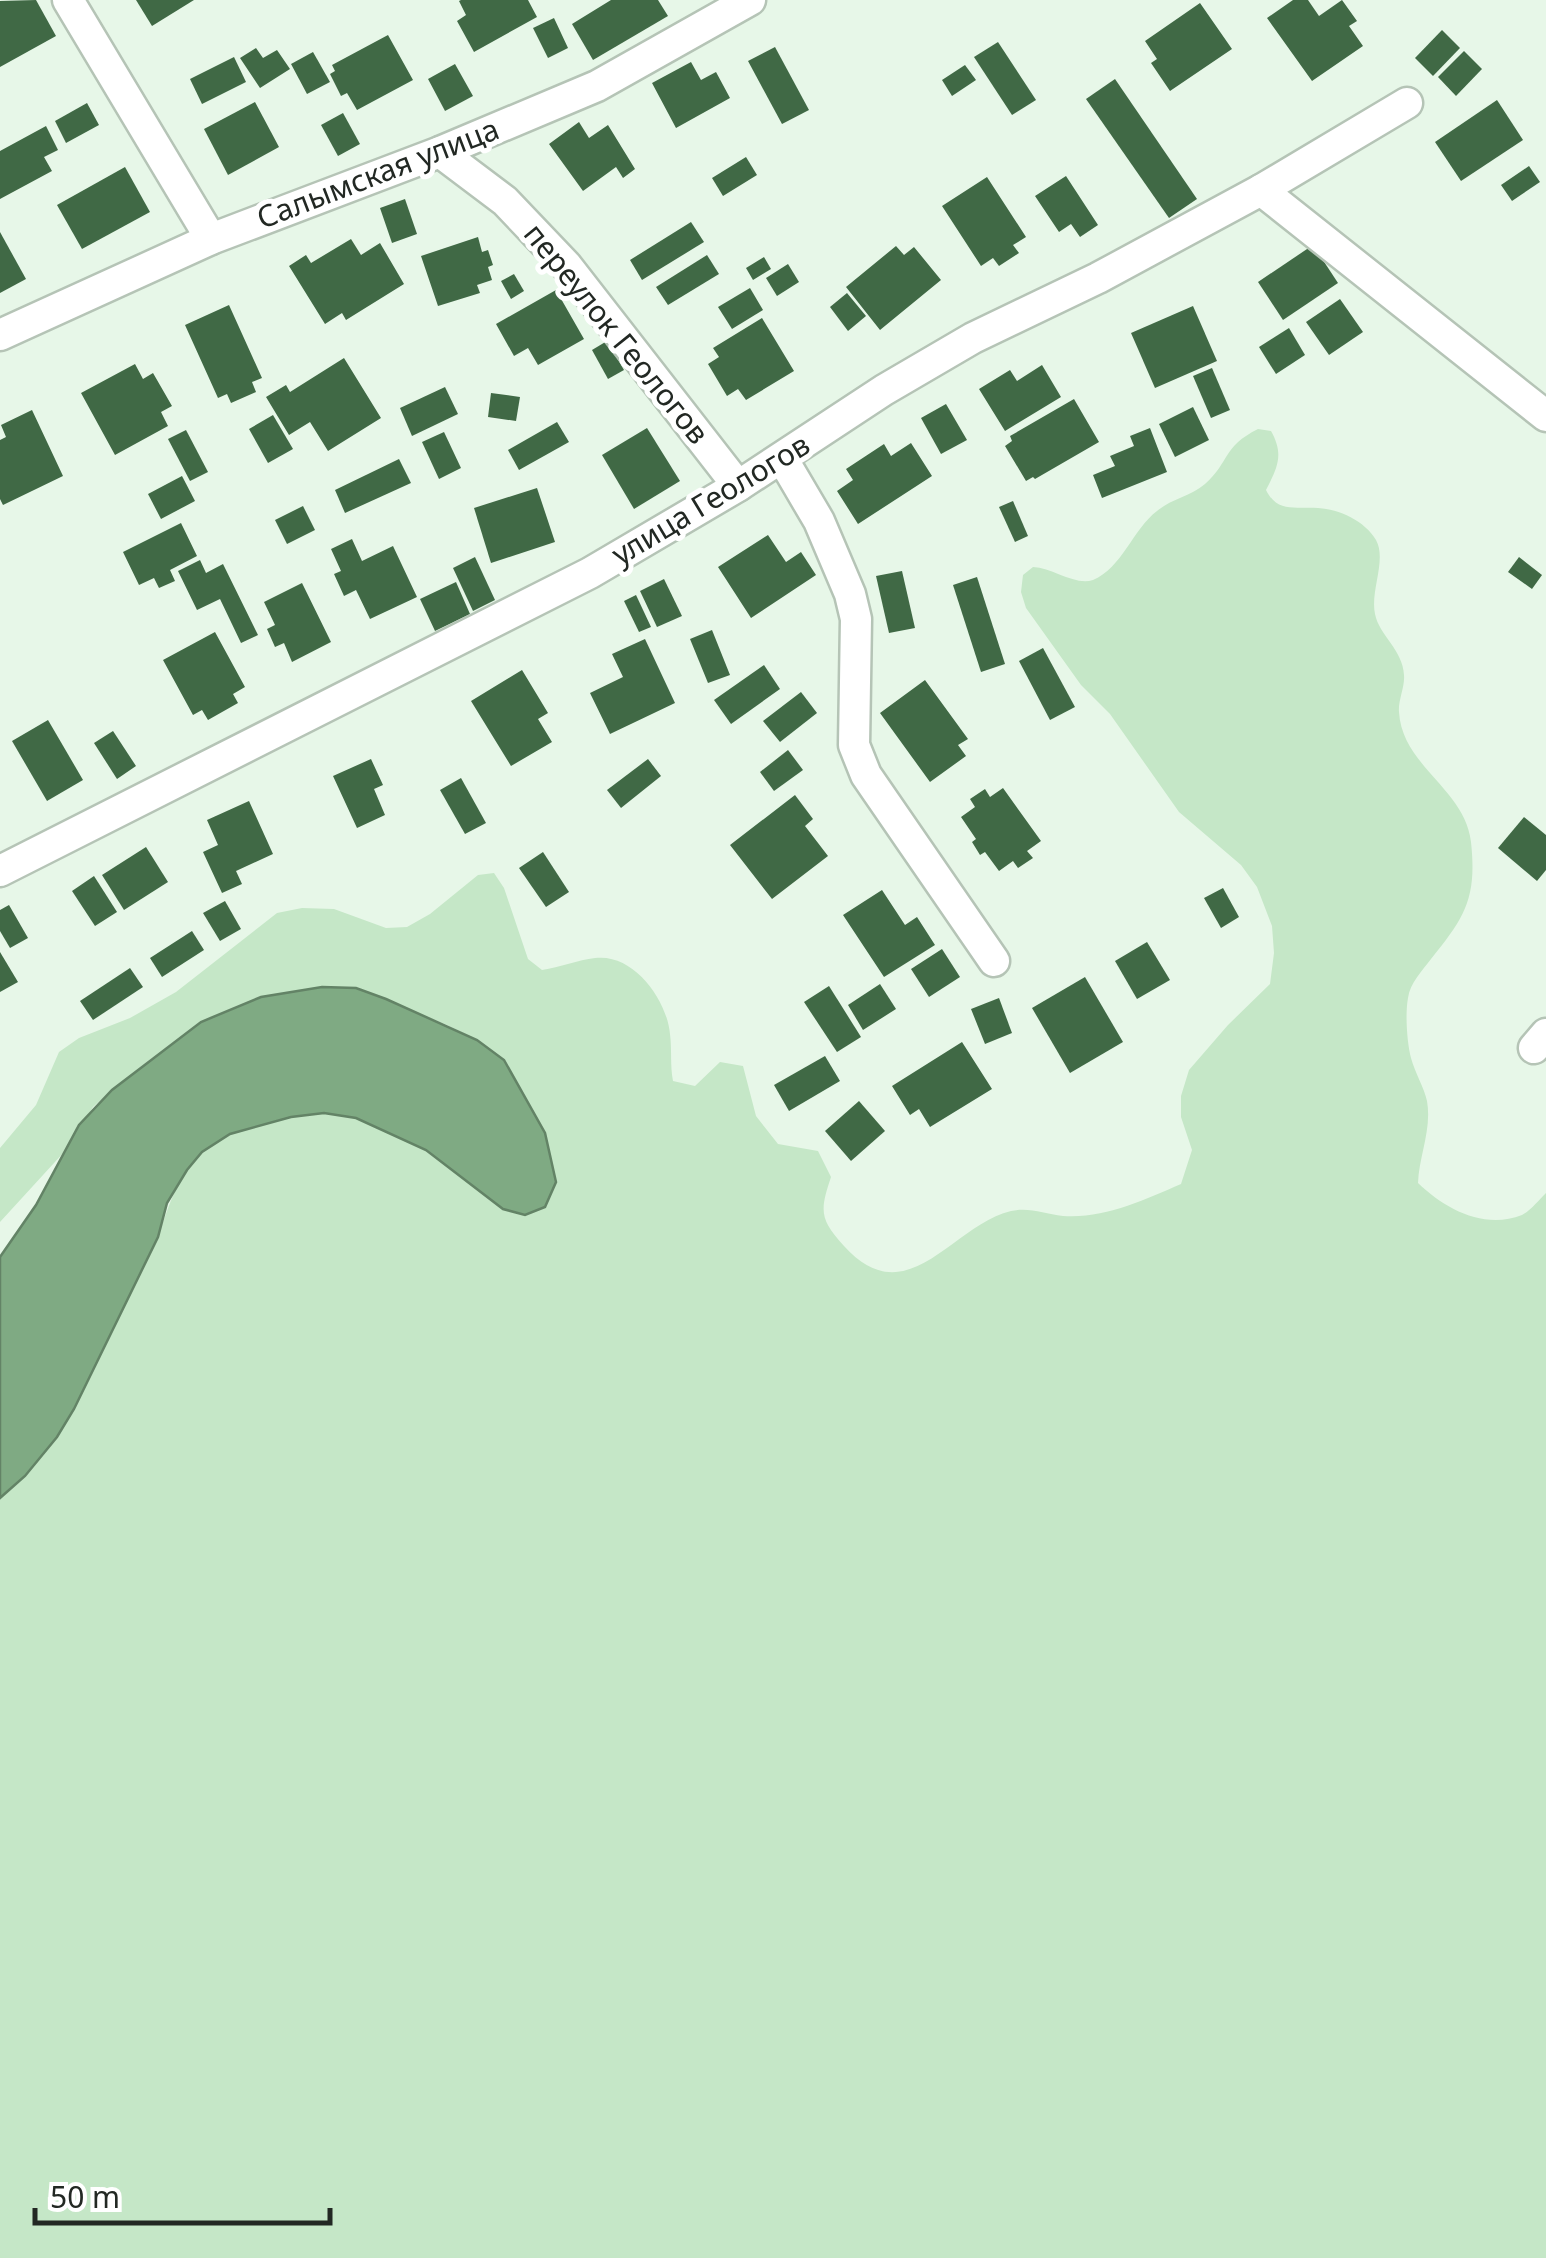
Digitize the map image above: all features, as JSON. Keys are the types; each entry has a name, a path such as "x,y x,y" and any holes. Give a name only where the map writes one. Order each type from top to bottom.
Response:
{"street":[{"path":"68,0 211,239"},
{"name":"Салымская улица","path":"0,335 211,239 440,152 596,86 750,0"},
{"name":"улица Геологов","path":"0,871 590,573 738,486 884,390 973,338 1098,278 1261,190 1407,102"},
{"name":"переулок Геологов","path":"440,152 505,200 566,264 738,486"},
{"path":"1261,190 1546,416"},
{"path":"782,458 818,521 850,594 856,618 854,745 866,775 994,961"}],"shaded area":[{"path":"1258,429 1271,431 1277,447 1276,467 1266,490 1276,503 1343,514 1365,527 1376,540 1380,557 1375,614 1403,666 1399,707 1403,731 1411,748 1458,807 1471,842 1472,878 1466,906 1414,982 1408,998 1410,1052 1428,1111 1418,1183 1453,1209 1494,1220 1522,1215 1546,1193 1546,2258 0,2258 0,1498 48,1446 70,1411 145,1265 187,1170 224,1138 259,1124 298,1116 349,1116 374,1123 420,1147 503,1209 504,1060 447,1025 356,988 322,987 261,997 152,1058 93,1107 65,1151 0,1222 0,1148 36,1105 59,1052 79,1038 130,1018 176,992 277,913 302,908 334,909 386,928 407,927 430,914 478,875 494,873 504,888 528,959 542,970 609,958 623,963 646,981 668,1021 673,1081 695,1086 720,1062 743,1066 756,1116 778,1144 818,1151 831,1177 824,1206 826,1221 844,1246 867,1265 888,1272 909,1269 989,1219 1011,1211 1094,1215 1181,1184 1192,1150 1181,1117 1181,1096 1189,1070 1270,984 1272,926 1257,887 1241,865 1179,812 1110,714 1081,685 1026,608 1021,592 1023,575 1033,567 1079,581 1103,574 1149,519 1205,484 1238,442"},
{"path":"322,987 356,988 386,999 477,1040 504,1060 545,1133 556,1182 545,1207 525,1215 503,1209 426,1150 356,1118 324,1113 291,1117 230,1134 202,1152 187,1170 167,1203 158,1237 74,1409 25,1476 0,1498 0,1257 36,1205 79,1125 112,1090 201,1022 261,997"}],"building":[{"path":"36,0 56,36 0,67 0,1"},
{"path":"136,0 194,0 152,26"},
{"path":"461,0 528,0 537,17 474,52 457,21 466,15"},
{"path":"611,0 658,0 668,16 593,60 572,24"},
{"path":"1293,0 1308,0 1319,16 1342,0 1357,21 1349,26 1363,46 1312,81 1267,18"},
{"path":"1200,3 1232,49 1170,91 1151,63 1157,59 1145,41"},
{"path":"554,18 568,48 548,58 533,28"},
{"path":"1442,30 1460,48 1433,76 1415,58"},
{"path":"388,35 413,80 357,110 347,93 341,96 330,74 335,71 332,65"},
{"path":"998,42 1036,100 1012,115 974,57"},
{"path":"775,47 809,110 782,124 748,61"},
{"path":"256,48 263,58 277,50 290,69 260,88 240,58"},
{"path":"1464,51 1482,69 1456,96 1438,77"},
{"path":"313,52 330,82 307,94 291,64"},
{"path":"234,57 246,82 202,104 190,79"},
{"path":"691,62 701,80 716,72 730,98 676,128 652,83"},
{"path":"455,64 473,96 445,111 428,79"},
{"path":"965,65 976,80 952,96 942,80"},
{"path":"1115,79 1197,199 1169,218 1086,99"},
{"path":"1497,100 1523,140 1461,181 1435,142"},
{"path":"255,102 279,147 228,175 204,129"},
{"path":"87,103 99,125 66,143 55,121"},
{"path":"343,113 360,144 338,156 321,125"},
{"path":"579,122 589,138 608,125 635,169 623,178 616,167 583,191 549,144"},
{"path":"46,126 58,150 44,157 52,171 0,199 0,151"},
{"path":"746,157 757,175 723,196 712,178"},
{"path":"1529,166 1540,182 1512,201 1501,185"},
{"path":"125,167 150,212 82,249 57,205"},
{"path":"1066,176 1098,225 1080,237 1071,224 1059,232 1035,196"},
{"path":"987,177 1026,237 1013,245 1019,253 999,266 993,258 981,266 942,206"},
{"path":"405,199 417,234 392,243 380,208"},
{"path":"691,222 704,242 642,280 630,260"},
{"path":"0,232 26,279 0,293"},
{"path":"478,237 482,252 488,250 493,265 488,267 492,280 477,285 480,293 438,306 421,256"},
{"path":"351,239 361,255 380,243 404,284 346,320 342,313 325,324 289,266 306,255 311,263"},
{"path":"1313,245 1338,283 1283,320 1258,282"},
{"path":"896,246 904,255 914,247 941,280 880,330 846,287"},
{"path":"707,255 719,274 668,305 656,287"},
{"path":"764,257 771,269 753,280 746,268"},
{"path":"788,264 799,282 777,296 766,278"},
{"path":"514,274 524,291 511,299 501,281"},
{"path":"750,288 763,310 732,329 718,307"},
{"path":"556,290 584,339 538,365 528,348 514,356 496,324"},
{"path":"847,293 866,316 848,331 830,307"},
{"path":"1340,299 1363,332 1329,355 1306,322"},
{"path":"229,305 262,378 252,382 256,392 231,403 227,394 218,398 185,325"},
{"path":"1193,306 1217,361 1155,388 1131,333"},
{"path":"762,318 794,371 746,400 738,389 727,396 708,364 719,357 713,348"},
{"path":"1289,328 1305,355 1276,374 1259,347"},
{"path":"607,341 624,370 608,379 592,350"},
{"path":"344,358 381,418 328,451 310,422 289,435 266,397 286,385 290,392"},
{"path":"135,364 143,379 153,373 172,406 161,412 168,426 115,455 81,393"},
{"path":"1042,365 1061,397 1005,431 979,389 1010,370 1017,381"},
{"path":"1212,368 1230,410 1211,418 1193,376"},
{"path":"445,387 458,414 412,436 400,408"},
{"path":"491,393 520,397 516,421 488,417"},
{"path":"1074,399 1099,442 1026,481 1005,446 1012,441 1010,436"},
{"path":"946,404 967,440 941,454 921,418"},
{"path":"1193,407 1209,440 1175,457 1159,424"},
{"path":"32,410 63,476 3,505 0,440 6,437 1,425"},
{"path":"273,415 293,449 268,463 249,429"},
{"path":"557,422 569,442 519,470 508,450"},
{"path":"647,428 680,481 634,509 602,455"},
{"path":"1150,428 1167,472 1102,498 1093,475 1115,466 1110,456 1134,446 1130,436"},
{"path":"186,430 208,472 190,481 168,439"},
{"path":"444,432 461,468 439,479 422,442"},
{"path":"911,443 932,476 858,524 837,491 853,480 846,469 884,444 891,456"},
{"path":"399,459 411,483 345,513 335,490"},
{"path":"182,476 195,501 161,519 148,494"},
{"path":"537,488 555,542 491,563 474,508"},
{"path":"1013,501 1028,536 1015,542 999,507"},
{"path":"303,506 315,530 287,544 275,520"},
{"path":"181,523 197,556 170,570 175,581 159,588 154,578 139,585 123,552"},
{"path":"768,535 786,562 801,552 816,575 751,618 718,567"},
{"path":"352,539 362,561 393,546 417,597 370,619 356,590 344,596 334,574 341,571 331,549"},
{"path":"475,557 495,600 473,611 453,568"},
{"path":"1519,557 1542,575 1532,589 1508,572"},
{"path":"200,560 206,573 223,564 258,635 241,643 220,599 197,610 178,571"},
{"path":"902,571 915,628 889,633 876,576"},
{"path":"977,577 1005,664 981,672 953,585"},
{"path":"664,579 682,616 657,627 640,591"},
{"path":"456,582 470,614 435,631 420,599"},
{"path":"302,583 331,642 292,662 284,643 275,647 267,629 275,625 264,602"},
{"path":"636,595 651,627 639,632 624,601"},
{"path":"712,630 730,675 708,683 690,639"},
{"path":"215,632 245,687 233,694 238,703 208,720 202,710 193,715 163,660"},
{"path":"645,639 675,703 610,734 590,693 623,677 612,654"},
{"path":"1043,648 1075,707 1050,720 1019,661"},
{"path":"764,665 780,689 731,724 714,700"},
{"path":"522,670 548,713 538,719 552,742 511,766 471,701"},
{"path":"925,680 968,739 958,745 966,756 930,782 880,713"},
{"path":"801,692 817,713 780,742 763,721"},
{"path":"48,720 83,780 47,801 12,741"},
{"path":"113,731 136,766 117,779 94,743"},
{"path":"788,750 803,770 774,791 760,772"},
{"path":"371,759 383,785 374,789 385,815 357,828 333,776"},
{"path":"648,759 661,776 621,808 607,790"},
{"path":"461,778 486,823 465,834 440,790"},
{"path":"1003,788 1041,841 1027,851 1033,858 1018,868 1013,861 999,871 985,852 980,855 972,842 976,839 961,817 975,807 970,799 985,789 990,797"},
{"path":"795,795 813,819 805,826 828,856 772,899 730,845"},
{"path":"249,801 273,854 236,871 242,884 222,893 203,852 218,845 207,820"},
{"path":"1524,817 1546,835 1546,870 1537,881 1498,848"},
{"path":"146,847 168,882 124,910 102,875"},
{"path":"543,852 569,892 546,907 519,868"},
{"path":"94,876 117,912 95,926 72,891"},
{"path":"1223,888 1239,917 1221,928 1204,898"},
{"path":"882,890 905,925 917,917 935,945 884,977 843,915"},
{"path":"225,901 241,929 220,941 203,913"},
{"path":"9,905 28,938 10,948 0,931 0,910"},
{"path":"192,931 204,950 162,977 150,958"},
{"path":"1147,942 1170,980 1137,999 1115,961"},
{"path":"942,949 960,977 929,997 911,969"},
{"path":"0,952 18,982 0,992"},
{"path":"130,968 143,987 93,1020 80,1001"},
{"path":"1085,977 1123,1042 1070,1073 1032,1008"},
{"path":"880,984 896,1009 863,1030 848,1005"},
{"path":"829,986 861,1037 837,1052 804,1002"},
{"path":"999,998 1012,1033 985,1044 971,1009"},
{"path":"962,1042 992,1089 930,1127 919,1109 910,1115 892,1086"},
{"path":"825,1056 840,1081 789,1111 774,1085"},
{"path":"859,1101 885,1131 851,1161 825,1131"}]}
